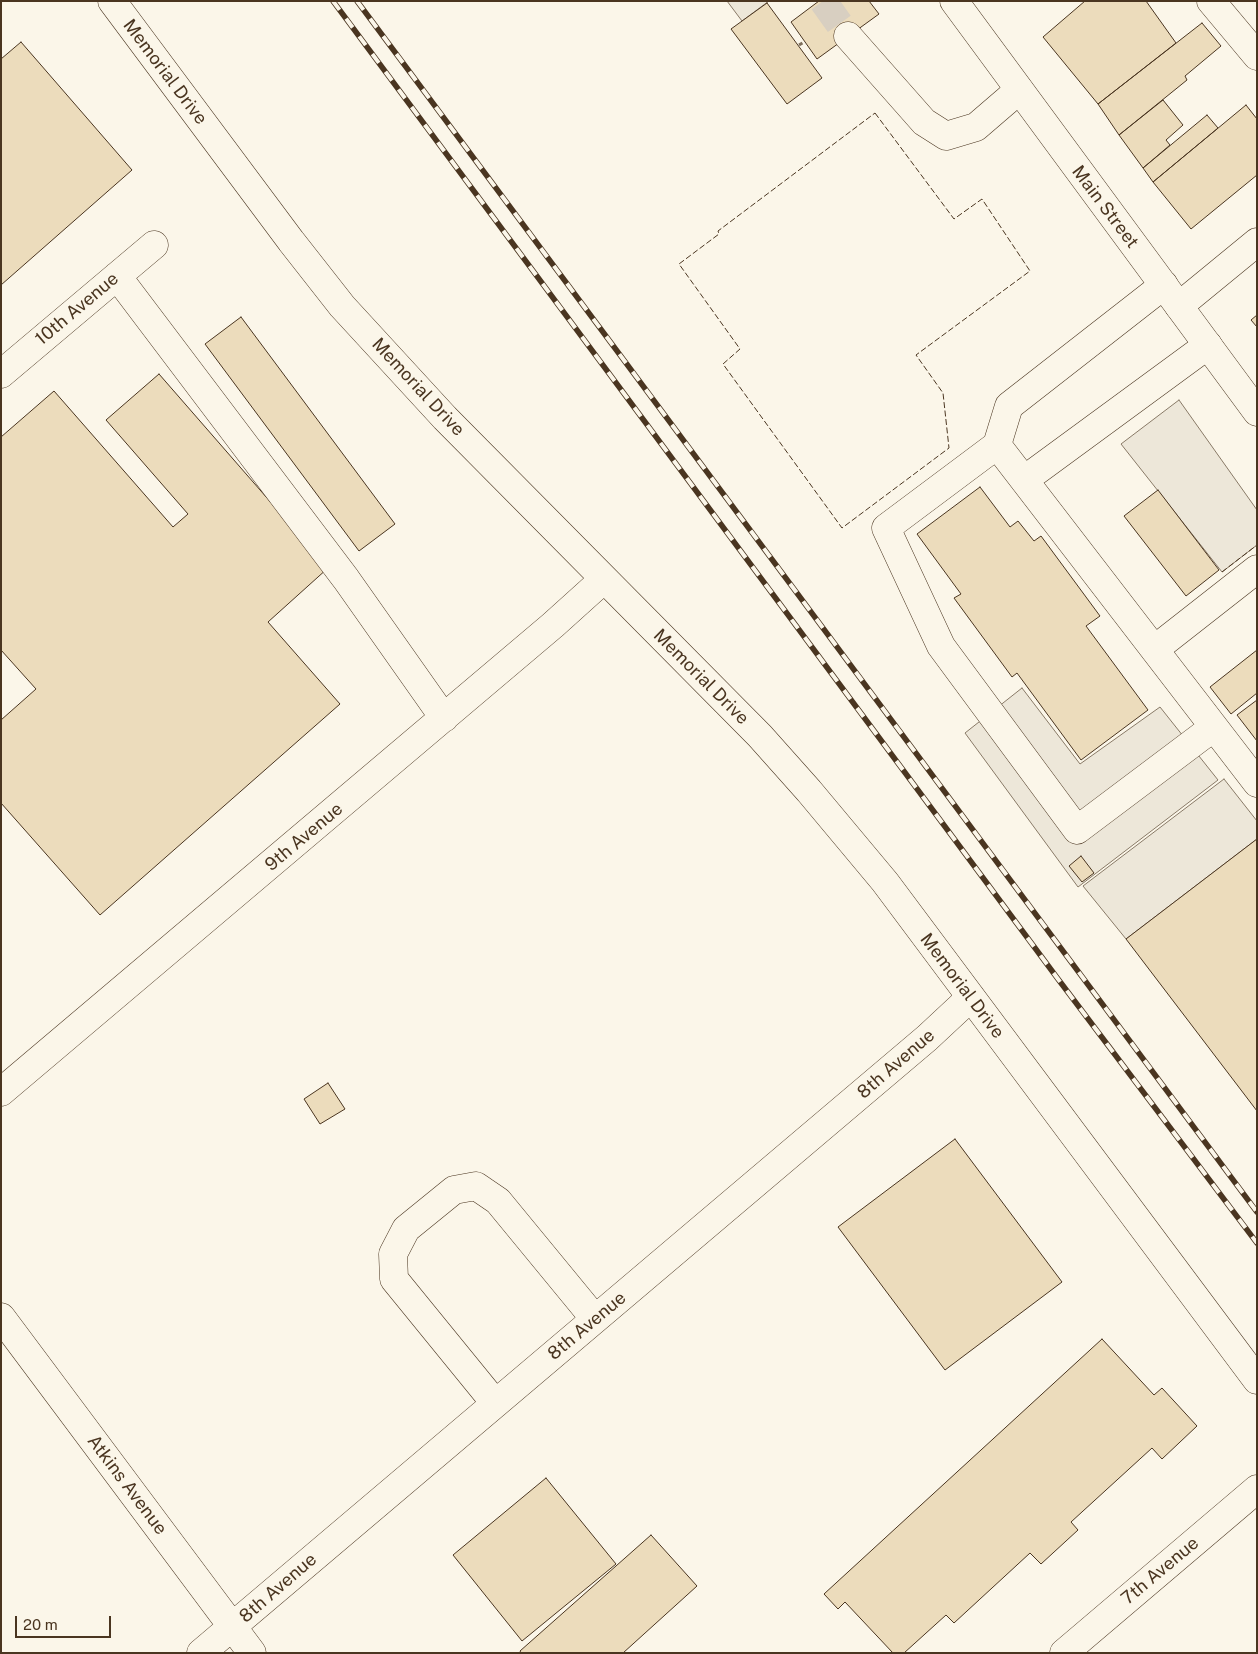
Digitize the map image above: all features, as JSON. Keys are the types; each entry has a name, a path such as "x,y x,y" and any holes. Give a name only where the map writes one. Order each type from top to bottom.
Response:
{"street":[{"name":"Memorial Drive","path":"112,1 291,241 342,306 445,418 760,736 810,791 885,882 1257,1380"},
{"name":"Main Street","path":"954,1 1257,412"},
{"path":"1211,1 1257,56"},
{"path":"848,36 924,122 946,136 976,127 1019,90"},
{"path":"1214,727 1078,830 941,646 886,528 997,444 1009,406 1171,296 1257,242"},
{"name":"10th Avenue","path":"1,374 154,245"},
{"path":"117,276 346,579 444,718"},
{"path":"1024,480 1208,345"},
{"path":"997,444 1257,783"},
{"path":"1155,649 1257,570"},
{"name":"9th Avenue","path":"1,1092 444,718 604,579"},
{"name":"8th Avenue","path":"202,1653 927,1038 970,997"},
{"path":"495,1404 394,1279 393,1254 406,1229 454,1190 476,1186 498,1201 594,1320"},
{"name":"Atkins Avenue","path":"1,1316 252,1653"},
{"name":"7th Avenue","path":"1064,1653 1257,1489"}],"path":[{"path":"799,46 804,42"}],"shaded area":[{"path":"727,1 769,1 742,21"},
{"path":"1179,400 1257,510 1257,545 1222,572 1121,444"},
{"path":"1022,688 1080,764 1160,707 1218,780 1078,887 965,733"},
{"path":"1224,779 1257,821 1257,839 1126,939 1083,886"}],"building":[{"path":"819,1 869,1 879,14 817,59 791,22"},
{"path":"1085,1 1146,1 1176,43 1098,104 1043,37"},
{"path":"767,3 822,78 787,104 731,29"},
{"path":"1202,23 1221,46 1185,76 1187,80 1119,135 1098,104"},
{"path":"21,42 132,170 1,285 1,59"},
{"path":"1163,100 1183,125 1166,140 1170,145 1143,168 1119,135"},
{"path":"1246,105 1257,119 1257,175 1191,229 1153,182"},
{"path":"1207,115 1218,128 1153,182 1143,168"},
{"path":"1257,315 1257,327 1251,320"},
{"path":"241,317 395,524 359,551 205,344"},
{"path":"159,374 328,568 268,622 340,704 100,915 1,803 1,720 36,689 1,650 1,437 54,391 173,527 188,514 106,420"},
{"path":"980,487 1010,527 1018,521 1034,541 1041,536 1100,616 1086,626 1148,710 1081,760 1017,673 1012,677 954,598 961,594 917,534"},
{"path":"1158,490 1219,570 1186,596 1124,516"},
{"path":"1257,650 1257,693 1231,714 1210,687"},
{"path":"1257,700 1257,741 1237,715"},
{"path":"1257,839 1257,1111 1126,939"},
{"path":"1081,856 1094,873 1082,882 1069,866"},
{"path":"328,1083 345,1109 320,1124 304,1099"},
{"path":"955,1139 1062,1282 945,1370 838,1227"},
{"path":"1102,1339 1154,1395 1162,1388 1197,1426 1162,1459 1152,1448 1071,1522 1078,1530 1041,1564 1030,1553 954,1623 946,1615 904,1653 893,1653 845,1602 838,1609 824,1594"},
{"path":"546,1478 616,1564 522,1641 453,1555"},
{"path":"651,1535 697,1586 623,1653 521,1653 520,1651"}],"tunnel":[{"path":"823,1 848,36"}],"railway":[{"path":"333,1 1058,979 1257,1243"},
{"path":"357,1 1257,1212"}],"fence":[{"path":"875,113 954,219 982,199 1030,271 916,355 943,393 949,448 842,528 723,364 740,349 679,264 719,234 718,231 875,113"},
{"path":"1222,572 1257,545"}]}
